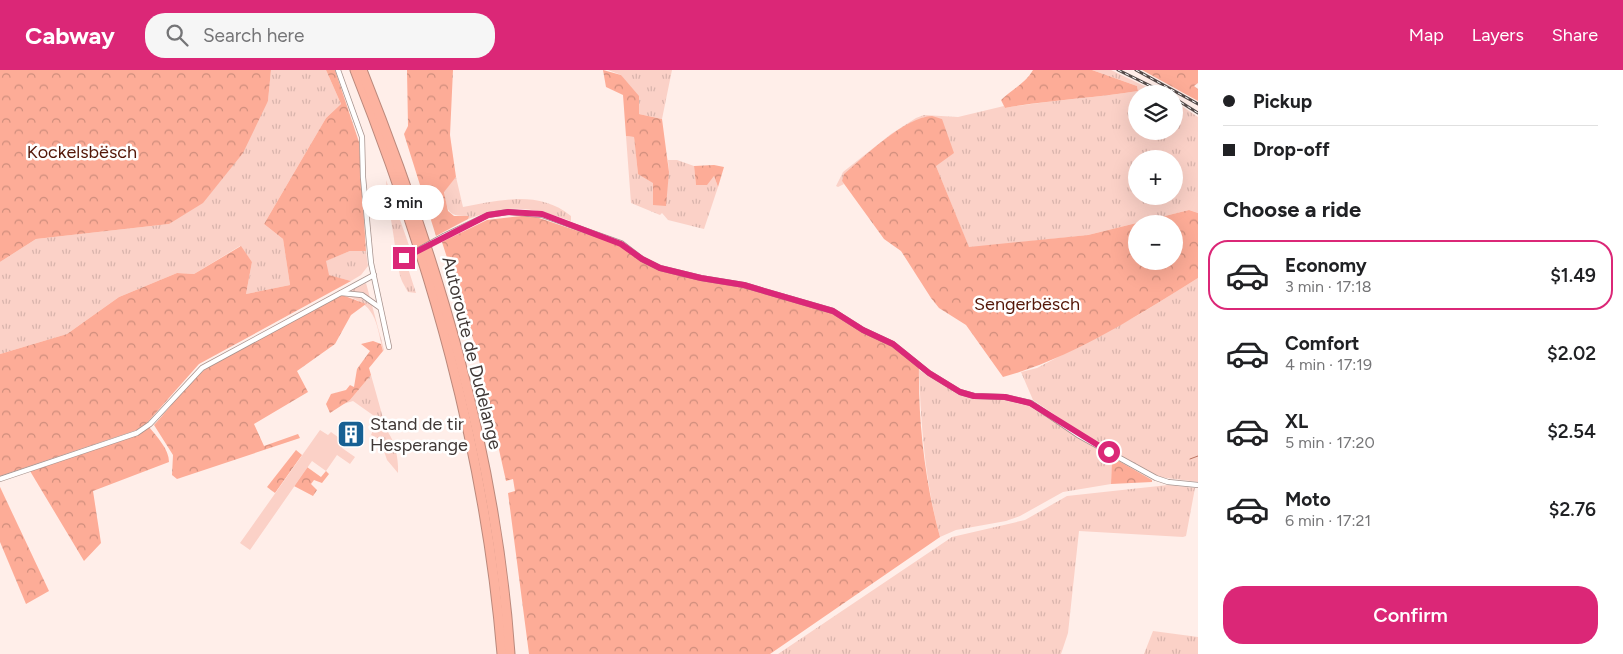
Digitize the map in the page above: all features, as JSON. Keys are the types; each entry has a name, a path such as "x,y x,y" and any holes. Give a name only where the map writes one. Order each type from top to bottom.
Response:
{"highway":[{"name":"Autoroute de Dudelange","path":"355,70 418,241 457,377 488,530 502,654"},
{"name":"Autoroute de Dudelange","path":"362,70 420,224 455,338 487,480 502,581 510,654"}],"street":[{"path":"338,70 362,137 363,177 374,275 379,308 389,347"},
{"path":"404,258 488,215 508,212 542,214 621,244 642,259 660,268 701,278 744,285 833,311 863,330 893,344 929,373 960,392 974,396 1005,397 1030,403 1078,435 1168,482 1198,485"},
{"path":"0,479 137,433 150,424 202,368 374,275"},
{"path":"339,293 362,295 379,308"}],"green space":[{"name":"Kockelsbësch","path":"0,70 271,70 268,101 243,153 203,203 169,224 36,239 0,262"},
{"path":"271,70 326,70 341,104 326,118 264,224 283,239 290,285 246,294 252,262 240,246 194,274 177,273 119,297 67,334 0,354 0,262 36,239 169,224 268,101"},
{"path":"326,70 335,70 359,142 366,251 350,251 326,261 329,275 351,281 199,364 146,424 137,430 0,476 0,354 67,334 119,297 177,273 194,274 241,246 252,262 246,294 290,285 283,239 264,224 326,118 341,104"},
{"path":"407,70 453,70 450,135 456,177 444,192 448,211 454,216 469,216 468,219 436,236 404,134 408,126"},
{"path":"603,70 621,75 639,96 639,114 662,119 669,172 666,206 653,205 653,183 638,174 634,137 626,136 623,95 606,87"},
{"path":"608,70 672,70 662,119 639,114 621,75"},
{"path":"1033,70 1092,70 1134,85 1128,85 1128,92 1005,108 1001,100 1030,75"},
{"path":"1092,70 1111,70 1142,85 1134,85"},
{"path":"1142,70 1198,70 1198,83 1194,86 1198,89 1198,101 1183,93 1183,85 1169,85"},
{"path":"1128,92 1128,140 1183,140 1183,107 1198,117 1198,213 1189,210 1169,215 1128,215 1128,225 1088,235 969,248 936,166 942,119 924,117 842,181 844,184 836,186 843,172 891,134 924,115 958,117 1004,106 1005,108"},
{"name":"Sengerbësch","path":"932,116 942,119 954,153 936,166 969,247 1088,235 1128,225 1128,270 1183,270 1183,215 1169,215 1189,210 1198,213 1198,278 1104,335 1054,359 1003,377 966,325 939,308 901,251 884,239 842,181 844,174 874,148 910,123"},
{"path":"626,136 634,137 638,174 669,172 668,160 677,160 694,166 696,185 714,176 718,187 704,229 668,220 662,213 660,215 631,203"},
{"path":"714,165 724,167 718,187 714,176 707,185 696,185 694,166"},
{"path":"456,177 463,207 505,200 533,200 559,208 571,216 571,221 543,212 520,209 496,211 468,219 468,216 456,215 449,211 444,191"},
{"path":"386,180 411,251 396,259 388,200"},
{"path":"530,215 629,248 642,259 660,268 744,285 833,311 863,330 893,344 919,364 921,430 926,473 940,537 770,654 529,654 508,493 515,491 513,479 506,481 477,351 442,242 487,220"},
{"path":"350,251 366,251 368,266 361,275 351,281 328,275 325,261"},
{"path":"415,257 407,265 416,293 408,292 399,273 399,265"},
{"path":"1198,278 1198,482 1159,477 1083,434 1033,400 1021,372 1037,368 1140,314"},
{"path":"366,283 384,350 383,351 376,322 368,308 353,298 342,295"},
{"path":"342,295 366,304 351,315 335,344 297,371 308,392 254,424 264,446 298,434 300,438 177,479 172,475 173,455 154,425 189,384 214,363"},
{"path":"373,341 381,344 383,351 369,368 371,375 350,400 330,413 326,404 331,394 346,390 350,385 354,387 357,369 370,351 361,344"},
{"path":"919,370 959,395 973,399 1004,400 1029,406 1112,457 1111,484 1063,492 1020,516 1006,521 956,530 940,537 931,496 925,454"},
{"path":"371,375 383,418 378,421 377,418 353,401 337,406 350,400"},
{"path":"380,425 389,433 395,446 398,473 387,460 380,439 371,435 375,426"},
{"path":"149,427 165,448 169,462 93,491 101,543 84,561 30,471"},
{"path":"320,430 328,435 331,432 346,443 342,448 355,457 350,464 337,455 326,471 312,461 250,550 240,543"},
{"path":"296,450 302,455 275,493 267,487"},
{"path":"1112,457 1152,480 1152,482 1111,484"},
{"path":"307,467 321,477 326,471 329,474 322,483 314,480 311,484 317,490 313,496 294,486"},
{"path":"1168,485 1195,488 1186,536 1079,531 1068,633 1061,654 778,654 952,537 1025,520 1067,496"},
{"path":"0,487 49,591 26,604 0,542"},
{"path":"1153,631 1198,637 1198,654 1144,654"}],"waterway":[{"path":"1190,459 1198,456"}],"railway":[{"path":"1118,70 1149,85"},
{"path":"1136,70 1198,104"},
{"path":"1183,104 1198,113"}],"place":[{"name":"Stand de tir Hesperange","path":"351,434"}],"route":[{"path":"404,258 488,215 508,212 542,214 621,244 642,259 660,268 701,278 744,285 833,311 863,330 893,344 929,373 960,392 974,396 1005,397 1030,403 1078,435 1109,452"}]}
